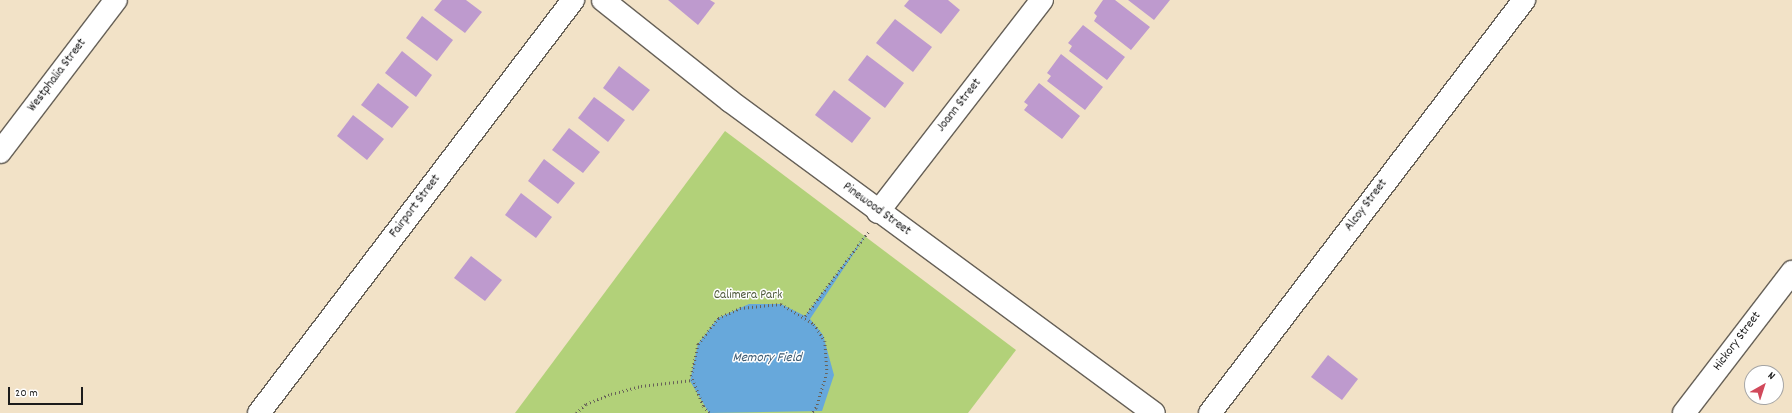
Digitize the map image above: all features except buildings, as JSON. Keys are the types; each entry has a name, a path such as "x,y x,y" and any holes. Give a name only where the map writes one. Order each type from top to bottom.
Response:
{"street":[{"name":"Westphalia Street","path":"0,152 116,0"},
{"name":"Fairport Street","path":"259,413 573,0"},
{"name":"Pinewood Street","path":"603,0 730,101 878,212 1154,413"},
{"name":"Joann Street","path":"878,212 1042,0"},
{"name":"Alcoy Street","path":"1210,413 1524,0"},
{"name":"Hickory Street","path":"1684,413 1792,272"}],"path":[{"path":"805,316 868,232"},
{"path":"709,413 703,406 691,376 698,344 718,318 740,308 781,304 805,316 814,324 825,341 827,372 816,408 812,413"},
{"path":"576,413 586,404 611,394 641,386 693,380"}],"green space":[{"name":"Calimera Park","path":"725,131 1016,350 968,413 515,413"}],"water":[{"name":"Memory Field","path":"868,232 810,319 823,335 834,375 822,411 709,413 690,381 698,344 718,318 749,304 781,304 805,316"}]}
